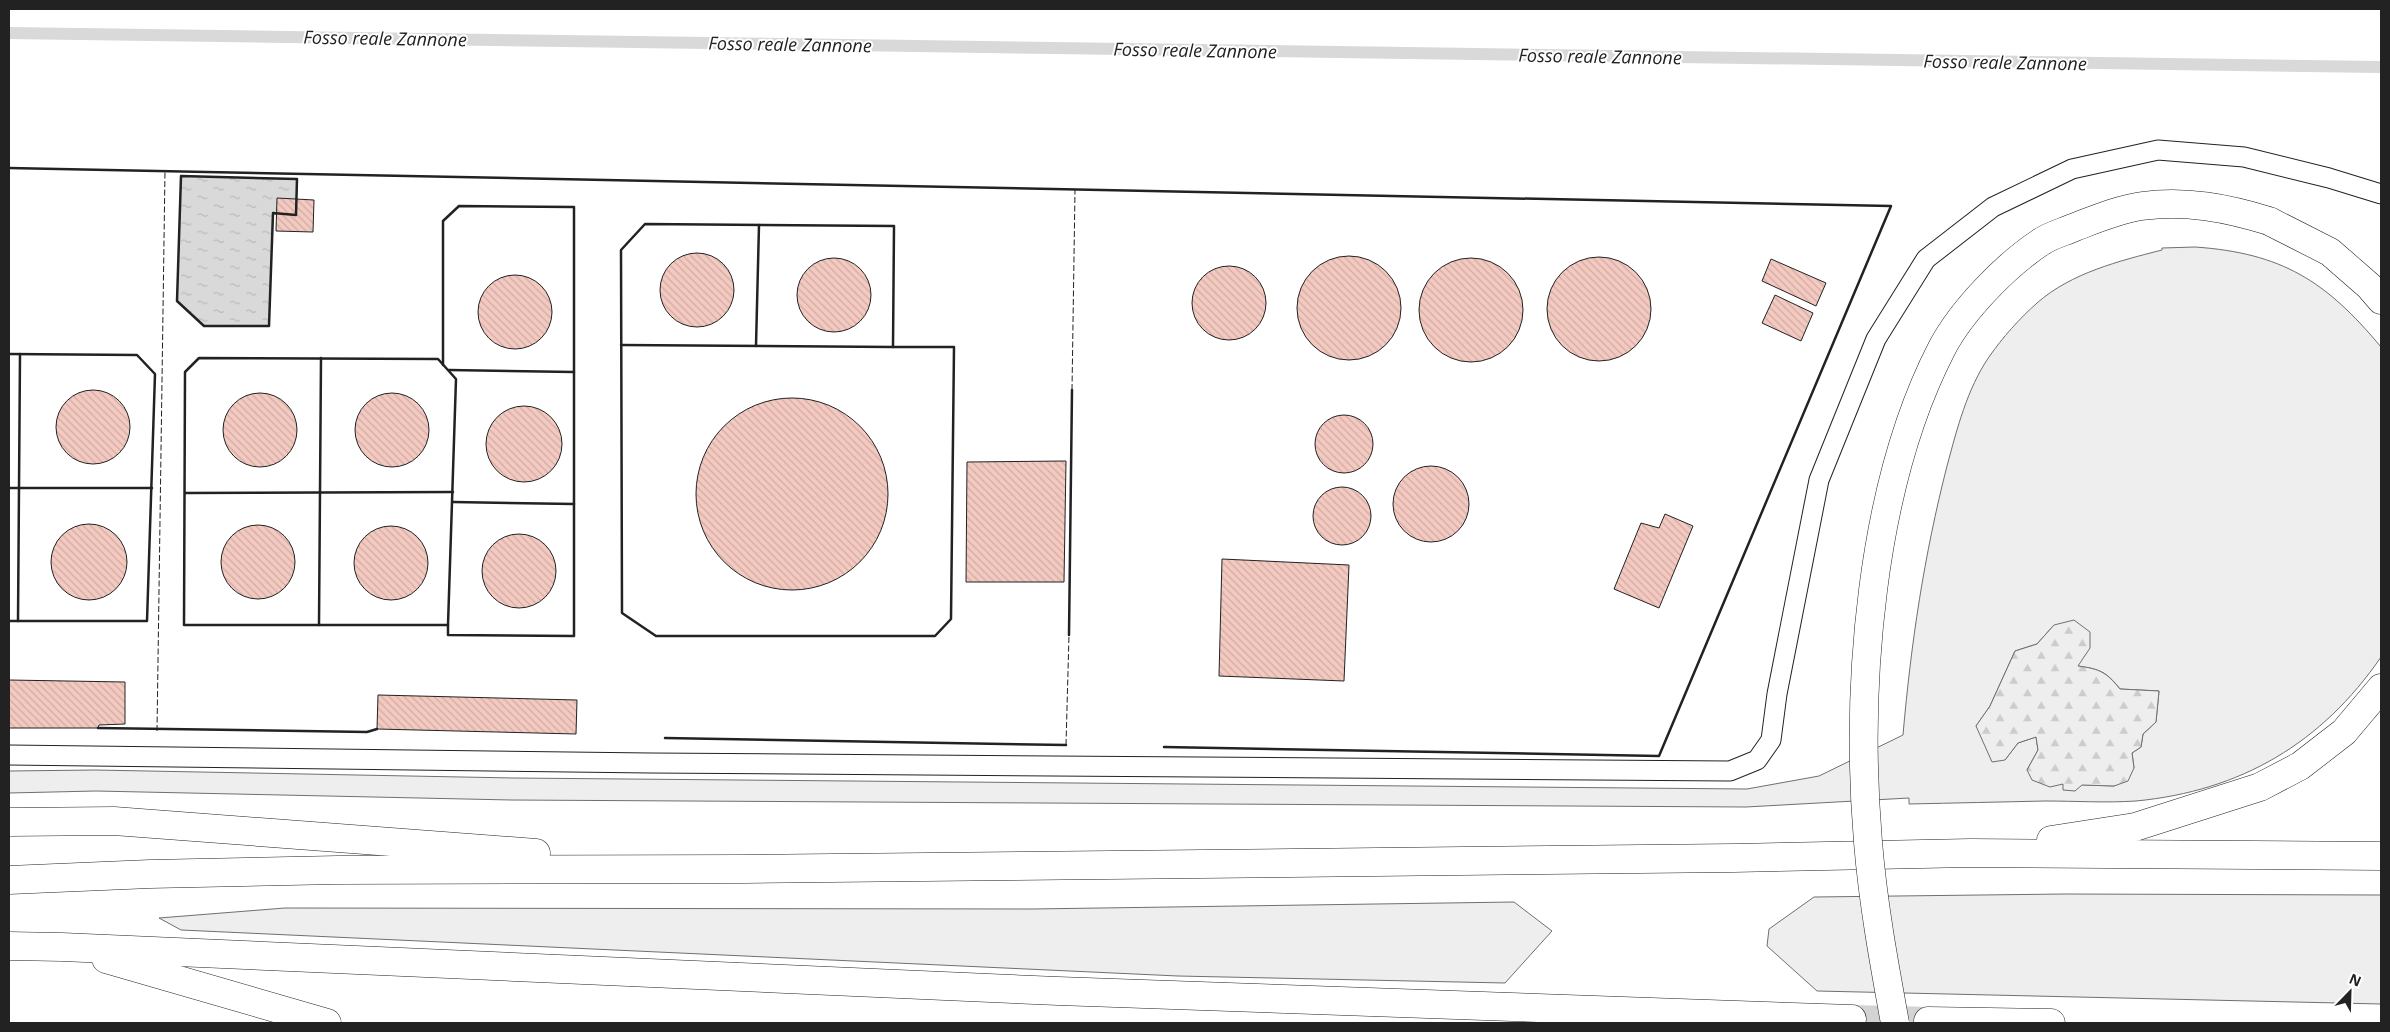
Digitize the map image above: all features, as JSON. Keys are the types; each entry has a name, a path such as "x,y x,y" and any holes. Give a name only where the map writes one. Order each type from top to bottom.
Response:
{"highway":[{"path":"1895,1023 1880,947 1868,840 1864,751 1866,688 1872,611 1890,489 1904,438 1920,395 1943,345 1970,308 2003,272 2042,241 2093,220 2140,206 2188,204 2234,210 2269,221 2330,252 2369,286 2381,300"},
{"path":"1970,853 2135,827 2260,786 2300,766 2344,732 2381,688"},
{"path":"9,822 114,822 745,869"},
{"path":"9,880 150,874 337,870 745,869 1734,858 1970,853 2381,856"},
{"path":"9,946 62,946 1058,991 1852,1019"},
{"path":"62,946 327,1023"},
{"path":"1928,1021 2051,1023"}],"lane":[{"path":"9,755 650,763 1730,771 1757,760 1771,740 1777,694 1819,480 1876,339 1926,259 1993,207 2072,170 2158,150 2244,157 2329,178 2381,194"}],"green space":[{"path":"2195,247 2226,250 2278,264 2300,274 2341,304 2381,347 2381,657 2358,687 2333,714 2305,738 2276,758 2244,774 2210,786 2174,795 2125,802 2045,801 1909,804 1909,798 1746,807 511,800 96,791 9,793 9,771 95,770 514,778 1747,789 1819,776 1903,735 1919,600 1939,500 1959,424 1981,369 2018,322 2050,293 2096,269 2162,250 2162,248","holes":["2054,625 2077,666 2102,672 2120,689 2159,691 2156,722 2143,734 2141,747 2132,753 2134,768 2114,786 2063,784 2027,770 2038,750 2036,737 2018,743 2005,760 1976,726 1990,706 2015,651 2037,644"]},
{"path":"2074,620 2090,632 2090,648 2078,666 2102,672 2120,689 2159,691 2156,722 2143,734 2141,747 2132,753 2134,768 2128,781 2114,786 2082,785 2075,791 2063,790 2063,784 2050,787 2032,780 2027,770 2038,750 2036,737 2018,743 2005,760 1992,762 1976,726 1990,706 2015,651 2037,644 2054,625"},
{"path":"2065,894 2381,895 2381,1004 1817,991 1767,946 1769,929 1814,897"},
{"path":"1514,902 1552,931 1505,983 1178,976 181,930 159,918 285,908 1032,909"}],"water":[{"path":"181,176 297,179 296,215 273,214 269,326 204,326 177,301"}],"building":[{"path":"277,198 314,200 313,232 276,231"},
{"path":"690,253 704,253 718,259 728,269 734,283 732,304 718,321 704,327 690,327 676,321 666,311 660,297 660,283 666,269 676,259"},
{"path":"1349,256 1369,260 1386,271 1397,288 1401,308 1397,328 1386,345 1369,356 1349,360 1329,356 1312,345 1301,328 1297,308 1301,288 1312,271 1329,260"},
{"path":"1599,257 1619,261 1636,272 1647,289 1651,309 1647,329 1636,346 1619,357 1599,361 1579,357 1562,346 1551,329 1547,309 1551,289 1562,272 1579,261"},
{"path":"827,258 841,258 855,264 865,274 871,288 869,309 855,326 841,332 827,332 813,326 803,316 797,302 797,288 803,274 813,264"},
{"path":"1471,258 1491,262 1508,273 1519,290 1523,310 1519,330 1508,347 1491,358 1471,362 1451,358 1434,347 1423,330 1419,310 1423,290 1434,273 1451,262"},
{"path":"1771,259 1826,283 1816,306 1762,281"},
{"path":"1222,266 1236,266 1250,272 1260,282 1266,296 1264,317 1250,334 1236,340 1222,340 1208,334 1198,324 1192,310 1192,296 1198,282 1208,272"},
{"path":"508,275 522,275 536,281 546,291 552,305 550,326 536,343 522,349 508,349 494,343 484,333 478,319 478,305 484,291 494,281"},
{"path":"1775,295 1813,313 1801,341 1762,323"},
{"path":"86,390 100,390 114,396 124,406 130,420 128,441 114,458 100,464 86,464 72,458 62,448 56,434 56,420 62,406 72,396"},
{"path":"253,393 267,393 281,399 291,409 297,423 295,444 281,461 267,467 253,467 239,461 229,451 223,437 223,423 229,409 239,399"},
{"path":"399,393 419,403 427,416 429,430 427,444 419,457 406,465 385,467 365,457 357,444 355,423 365,403 378,395"},
{"path":"792,398 811,400 829,405 845,414 860,426 872,441 881,457 886,475 888,494 886,513 881,531 872,547 860,562 845,574 829,583 811,588 792,590 773,588 755,583 739,574 724,562 712,547 703,531 698,513 696,494 698,475 703,457 712,441 724,426 739,414 755,405 773,400"},
{"path":"524,406 538,409 551,417 559,430 562,444 559,458 551,471 538,479 524,482 510,479 497,471 489,458 486,444 489,430 497,417 510,409"},
{"path":"1344,415 1360,420 1368,428 1373,444 1368,460 1360,468 1344,473 1328,468 1320,460 1315,444 1320,428 1328,420"},
{"path":"1066,461 1064,582 966,582 967,462"},
{"path":"1431,466 1445,469 1458,477 1466,490 1469,504 1466,518 1458,531 1445,539 1431,542 1417,539 1404,531 1396,518 1393,504 1396,490 1404,477 1417,469"},
{"path":"1342,487 1358,492 1366,500 1371,516 1366,532 1358,540 1342,545 1326,540 1318,532 1313,516 1318,500 1326,492"},
{"path":"1665,514 1693,526 1659,608 1614,589 1641,523 1659,528"},
{"path":"89,524 103,527 116,535 124,548 127,562 124,576 116,589 103,597 89,600 75,597 62,589 54,576 51,562 54,548 62,535 75,527"},
{"path":"251,525 265,525 279,531 289,541 295,555 293,576 279,593 265,599 251,599 237,593 227,583 221,569 221,555 227,541 237,531"},
{"path":"398,526 418,536 426,549 428,563 426,577 418,590 405,598 384,600 364,590 356,577 354,556 364,536 377,528"},
{"path":"512,534 526,534 540,540 550,550 556,564 554,585 540,602 526,608 512,608 498,602 488,592 482,578 482,564 488,550 498,540"},
{"path":"1222,559 1349,565 1344,681 1219,676"},
{"path":"9,680 125,682 125,724 99,725 98,728 9,728"},
{"path":"378,695 577,700 576,734 377,729"}],"waterway":[{"name":"Fosso reale Zannone","path":"9,33 2381,67"}],"tunnel":[{"path":"1852,1019 1928,1021"}],"fence":[{"path":"157,731 165,171"},
{"path":"1072,390 1075,190"},
{"path":"1066,745 1069,635"}],"wall":[{"path":"9,168 1891,206 1659,756 1164,747"},
{"path":"181,176 297,179 296,215 273,213 269,326 204,326 177,301 181,176"},
{"path":"443,365 443,221 459,206 574,207 574,636 448,635 448,625"},
{"path":"645,224 894,226 893,347 954,347 951,619 935,636 656,636 622,613 621,250 645,224"},
{"path":"756,346 759,225"},
{"path":"621,345 893,347"},
{"path":"9,354 137,355 155,374 147,621 9,621"},
{"path":"18,621 20,354"},
{"path":"199,358 438,359 456,379 448,625 184,625 185,372 199,358"},
{"path":"319,625 321,358"},
{"path":"449,370 574,372"},
{"path":"1069,635 1072,390"},
{"path":"9,488 152,488"},
{"path":"185,493 453,492"},
{"path":"453,502 574,504"},
{"path":"98,728 367,732 377,729"},
{"path":"665,738 1066,745"}]}
